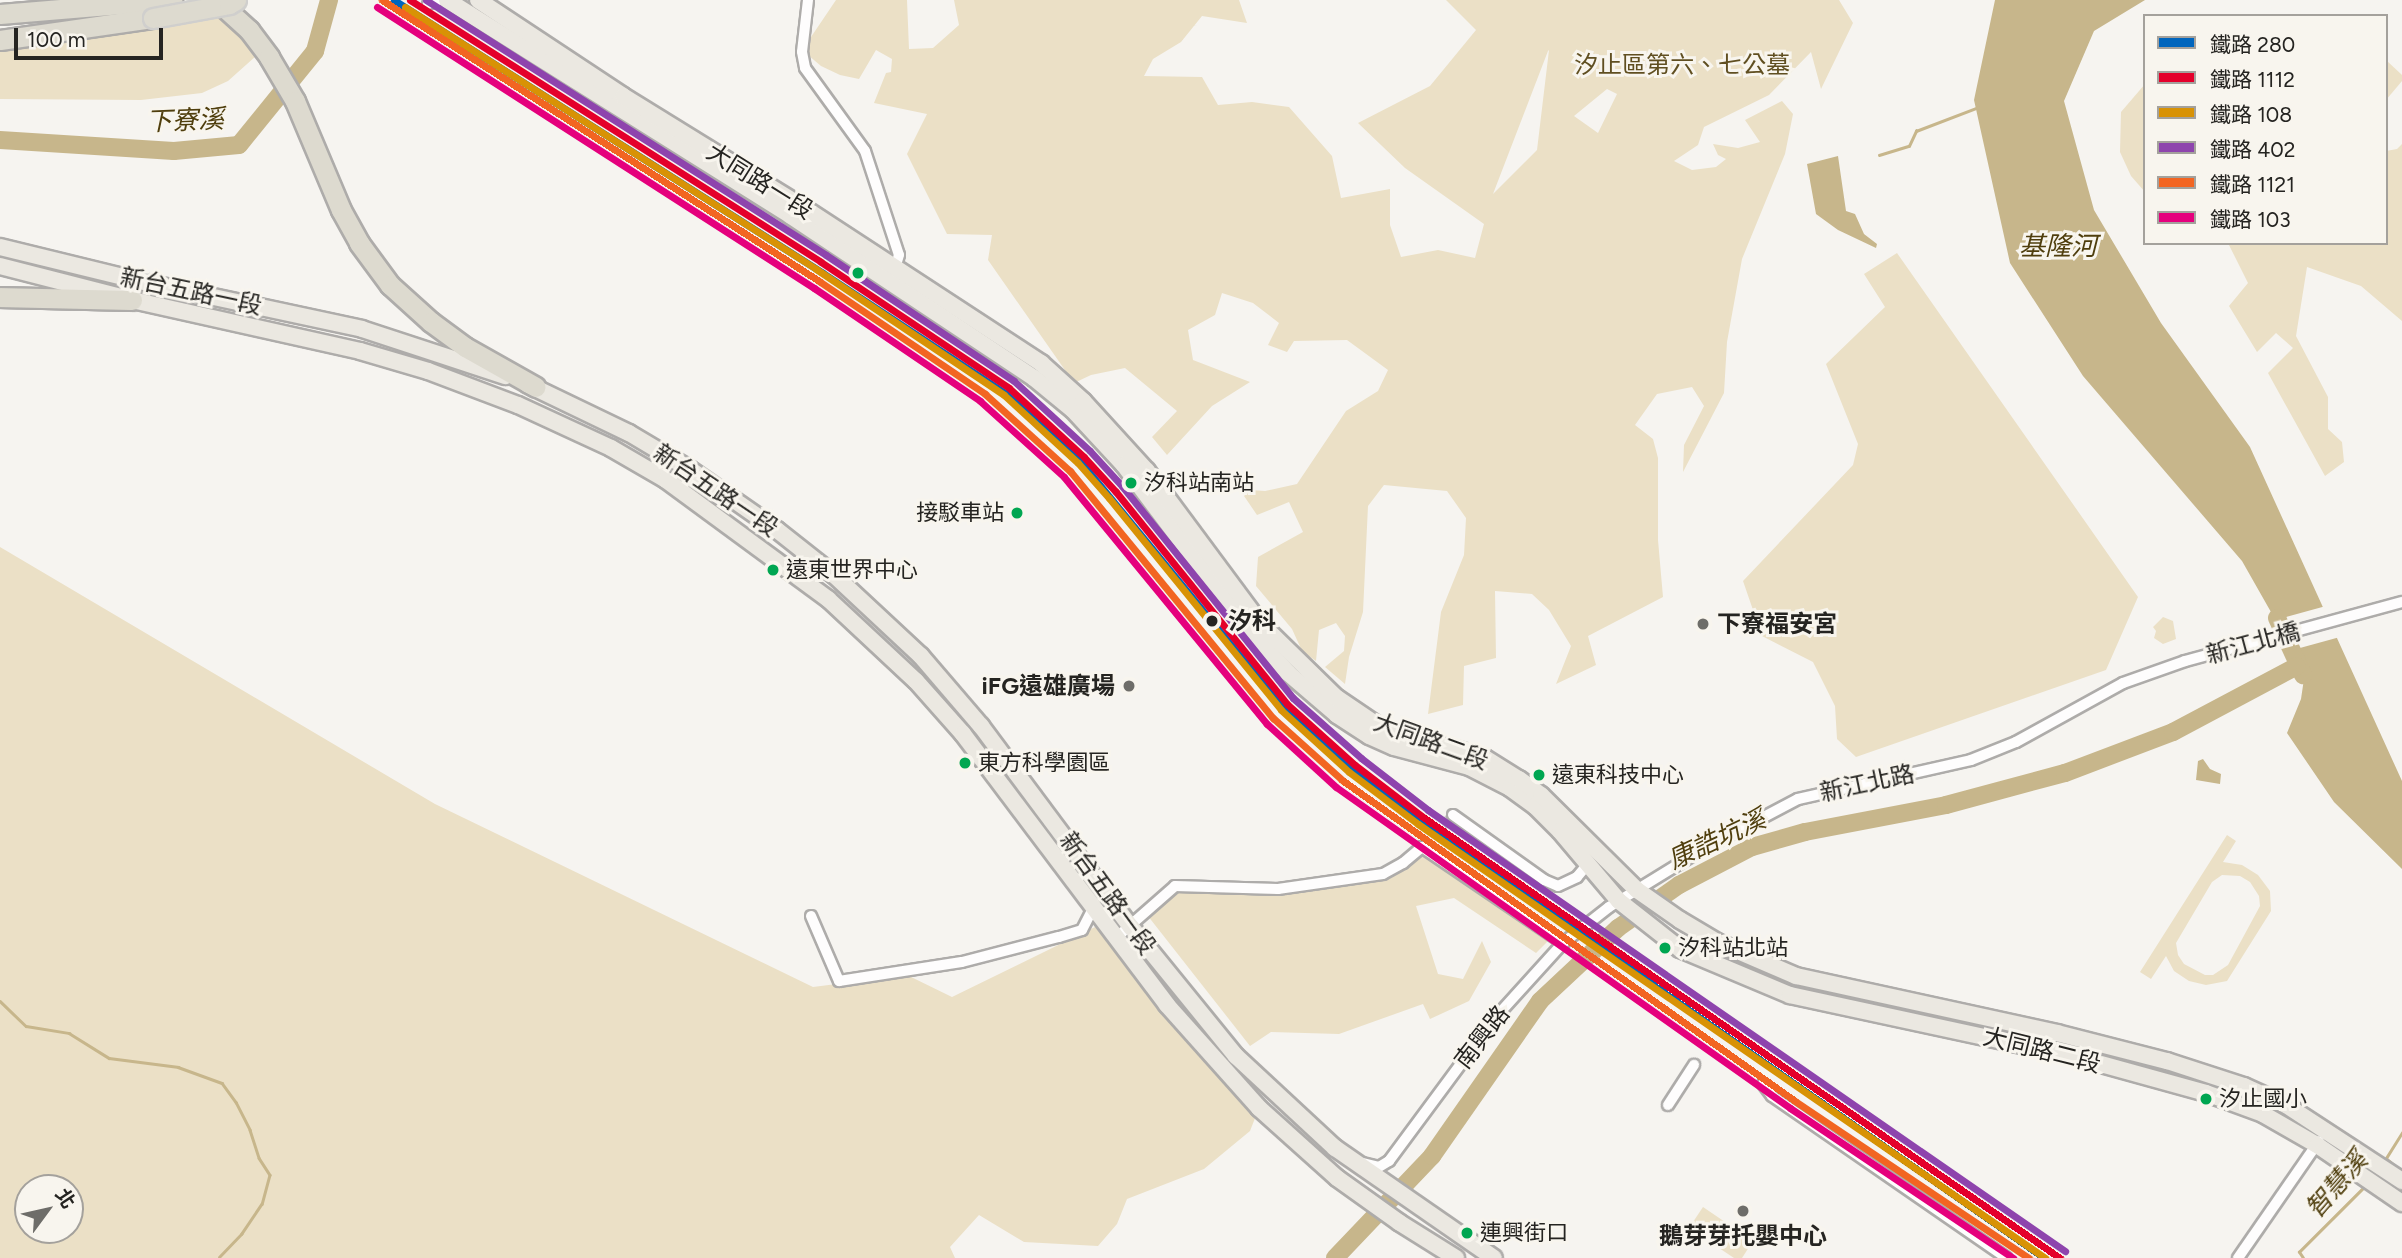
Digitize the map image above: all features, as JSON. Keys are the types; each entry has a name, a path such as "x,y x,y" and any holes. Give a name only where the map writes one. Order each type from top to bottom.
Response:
{"highway":[{"path":"0,14 172,0"},
{"path":"0,40 153,18 229,4 227,3 270,57 295,101 359,243 390,285 430,322 465,347 536,387"},
{"path":"7,296 132,300"}],"main road":[{"name":"大同路一段","path":"447,0 890,275 1037,371"},
{"name":"大同路一段","path":"478,0 623,96 801,206 890,275"},
{"name":"新台五路一段","path":"0,247 139,281 362,329 536,387 629,433 691,470 777,530 834,575 920,656 981,726 1131,926 1236,1056 1296,1114 1352,1161 1494,1258"},
{"name":"新台五路一段","path":"0,266 132,300 276,330 428,371 518,405 611,448 666,480 828,599 916,681 963,734 1167,1005 1250,1098 1337,1178 1400,1223 1456,1258"},
{"name":"大同路二段","path":"1037,371 1124,465 1245,626 1288,673 1369,736 1394,747 1469,767 1510,788 1535,806 1619,901 1680,949 1790,995 2056,1053 2206,1093 2263,1114 2317,1145 2397,1199"},
{"name":"大同路二段","path":"1037,371 1083,401 1147,471 1259,622 1337,698 1380,727 1485,758 1519,779 1541,795 1637,890 1679,920 1717,942 1796,976 2057,1033 2167,1061 2244,1086 2286,1105 2402,1181"},
{"path":"1094,906 1110,897"},
{"path":"2056,1053 2057,1033"},
{"path":"1337,1178 1352,1161"}],"street":[{"path":"808,0 802,52 805,68 865,151 898,255 890,275"},
{"name":"新江北橋","path":"2123,683 2185,661 2402,602"},
{"name":"新江北路","path":"1619,901 1706,848 1798,799 1971,760 2016,743 2123,683"},
{"path":"1453,815 1544,880 1558,886 1577,877 1588,864"},
{"path":"1117,937 1175,887 1278,889 1383,874 1403,863 1422,847 1563,943"},
{"name":"南興路","path":"1352,1161 1379,1167 1389,1161 1495,1018 1563,943 1619,901"},
{"path":"811,916 839,981 962,962 1059,937 1082,930 1094,906"},
{"path":"1668,1105 1694,1065"},
{"path":"1763,1084 1772,1096 2007,1258"},
{"path":"2238,1258 2317,1145 2325,1129"}],"green space":[{"name":"汐止區第六、七公墓","path":"836,0 907,0 909,49 933,48 959,25 954,0 1239,0 1247,23 1202,16 1181,42 1153,59 1144,76 1202,77 1218,105 1252,102 1289,107 1332,156 1341,198 1390,189 1390,225 1401,257 1438,250 1475,258 1484,224 1405,168 1358,123 1430,86 1476,30 1446,0 1839,0 1853,23 1821,89 1811,52 1769,95 1704,127 1698,145 1674,161 1692,170 1716,167 1726,159 1718,155 1713,144 1738,148 1760,142 1745,120 1782,101 1793,114 1785,154 1742,259 1727,342 1724,393 1683,472 1684,445 1704,406 1692,387 1657,394 1635,425 1653,439 1658,458 1658,540 1663,597 1588,636 1596,665 1556,684 1571,646 1549,610 1532,594 1495,591 1496,658 1464,666 1463,705 1428,714 1441,612 1464,555 1466,518 1447,491 1384,485 1368,506 1363,612 1349,657 1345,684 1325,667 1344,651 1345,636 1336,623 1319,630 1316,661 1302,651 1292,629 1256,586 1258,557 1303,532 1289,502 1257,515 1244,496 1250,490 1265,491 1297,484 1346,411 1378,391 1388,370 1347,340 1294,341 1287,352 1268,345 1279,323 1253,303 1222,293 1215,315 1188,330 1193,360 1250,382 1212,406 1167,455 1152,437 1177,411 1125,368 1091,375 1074,383 988,260 992,235 947,234 907,154 927,114 874,103 886,73 891,72 892,59 876,50 859,79 840,75 821,66 808,55 811,37","holes":["1548,51 1537,150 1493,194","1607,89 1617,94 1598,133 1574,116"]},
{"path":"223,15 242,35 256,56 228,81 202,93 141,100 0,99 0,48 49,45"},
{"path":"2388,62 2402,75 2402,81 2388,98"},
{"path":"2143,86 2143,190 2131,176 2120,152 2121,112"},
{"path":"2402,144 2402,321 2361,286 2307,267 2296,336 2328,397 2328,429 2342,442 2344,462 2325,476 2268,373 2293,348 2276,333 2257,352 2229,306 2248,283 2229,245 2388,245 2388,151 2397,149"},
{"path":"1897,253 2138,597 2106,670 1856,757 1837,739 1835,706 1813,662 1762,636 1743,581 1853,465 1858,444 1826,364 1885,307 1864,274"},
{"path":"0,547 435,804 813,987 907,975 952,997 1095,927 1117,937 1259,1108 1250,1131 1204,1169 1127,1199 1117,1224 1098,1246 1024,1242 979,1215 950,1247 955,1258 0,1258"},
{"path":"2163,617 2173,621 2176,639 2163,644 2154,638 2156,631 2153,627"},
{"path":"2227,835 2236,841 2223,862 2242,865 2258,875 2270,891 2271,911 2227,981 2206,985 2189,981 2174,971 2166,956 2151,979 2140,972","holes":["2222,875 2240,876 2250,882 2259,896 2260,906 2228,965 2213,975 2205,975 2184,964 2178,955 2176,943 2212,882"]},
{"path":"1422,847 1563,943 1548,941 1536,953 1454,898 1416,906 1438,974 1463,979 1482,941 1491,962 1469,1001 1430,1019 1423,1004 1339,1034 1271,1032 1250,1046 1144,911 1175,886 1275,889 1383,874"},
{"path":"1703,1207 1753,1241 1742,1258 1734,1258 1689,1228"}],"water":[{"name":"基隆河","path":"1995,0 2145,0 2094,31 2064,101 2094,210 2161,323 2250,447 2402,781 2402,869 2334,802 2287,733 2301,699 2305,672 2242,561 2083,376 2010,263 1974,100"},
{"path":"1838,156 1846,211 1855,214 1864,234 1877,244 1876,248 1838,230 1816,214 1807,164"},
{"path":"2203,759 2210,769 2221,774 2220,784 2196,780 2198,761"}],"pier":[{"path":"2326,606 2340,637 2289,651 2272,621"}],"waterway":[{"name":"下寮溪","path":"0,140 174,151 239,145 315,51 329,0"},
{"path":"1879,155 1909,146 1916,131 1979,107"},
{"name":"基隆河","path":"2277,618 2303,675"},
{"name":"康誥坑溪","path":"1335,1258 1432,1156 1540,1001 1618,928 1679,885 1752,847 1805,832 1946,805 2065,773 2173,732 2297,666"},
{"path":"0,1001 26,1026 69,1033 109,1058 178,1067 222,1083 236,1102 250,1130 259,1158 270,1175 262,1204 242,1234 220,1257"},
{"name":"智慧溪","path":"2383,1163 2402,1133"},
{"path":"2387,1159 2400,1170"},
{"name":"智慧溪","path":"2303,1258 2299,1252 2366,1185"}],"tunnel":[{"path":"1422,847 1453,815"}],"rail line":[{"name":"1121","path":"382,0 819,281 985,394 1070,471 1273,718 1342,780 1795,1101 2029,1258"},
{"name":"280","path":"394,0 823,273 1005,393 1080,461 1283,708 1351,769 1420,822 2044,1258"},
{"name":"1112","path":"410,0 821,262 1009,388 1084,457 1116,492 1287,704 1355,765 1423,817 2060,1258"},
{"name":"402","path":"426,0 826,255 1014,381 1090,451 1122,486 1293,698 1361,758 1428,810 2065,1251"},
{"name":"103","path":"377,7 814,288 980,401 1064,477 1267,724 1336,787 1790,1108 2013,1258"},
{"name":"108","path":"405,7 816,269 1004,395 1078,463 1281,710 1349,772 1418,824 2045,1258"}],"place":[{"name":"汐科站南站","path":"1131,483"},
{"name":"接駁車站","path":"1017,513"},
{"name":"遠東世界中心","path":"773,570"},
{"name":"汐科","path":"1212,621"},
{"name":"下寮福安宮","path":"1703,624"},
{"name":"iFG遠雄廣場","path":"1129,686"},
{"name":"東方科學園區","path":"965,763"},
{"name":"遠東科技中心","path":"1539,775"},
{"name":"汐科站北站","path":"1665,948"},
{"name":"汐止國小","path":"2206,1099"},
{"name":"鵝芽芽托嬰中心","path":"1743,1211"},
{"name":"連興街口","path":"1467,1233"}]}
